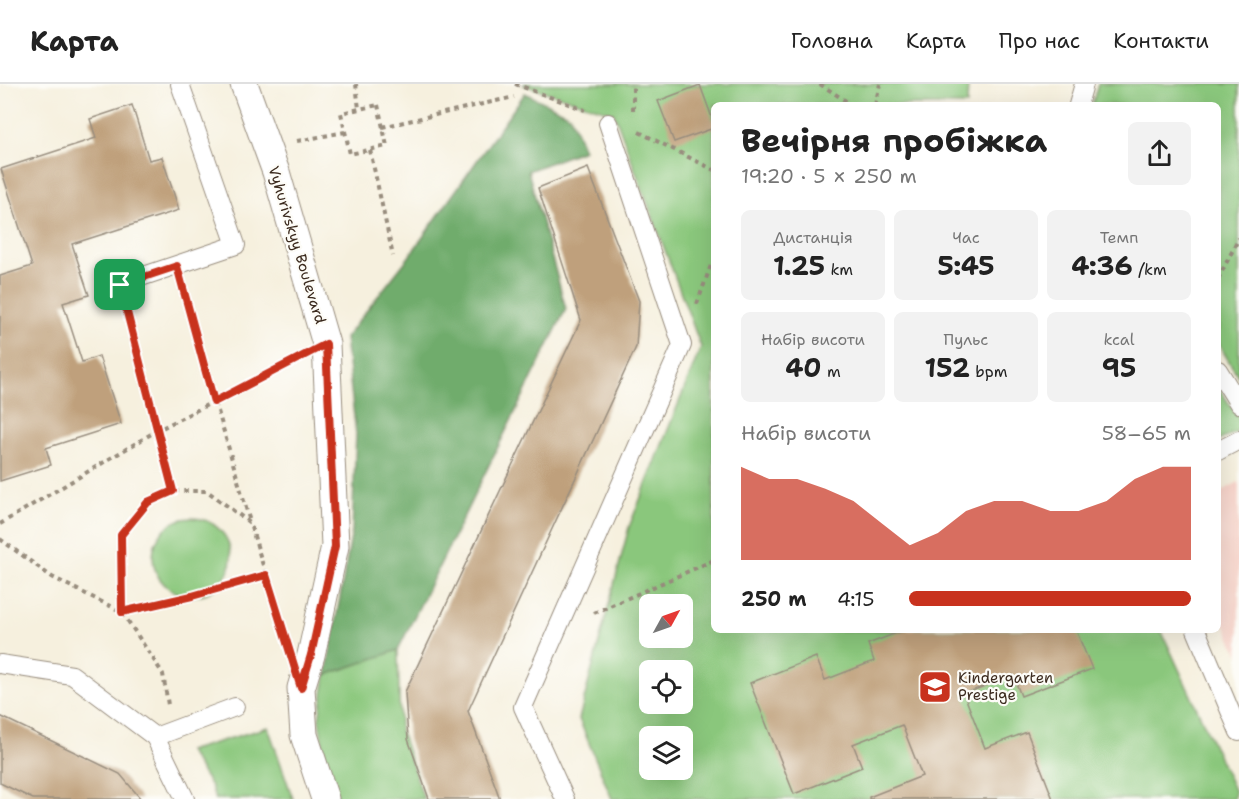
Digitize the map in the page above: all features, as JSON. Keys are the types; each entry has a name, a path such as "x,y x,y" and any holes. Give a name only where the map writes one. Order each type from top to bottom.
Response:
{"street":[{"name":"Vyhurivskyy Boulevard","path":"244,84 276,172 326,344 335,546 311,655 301,688 304,735 325,799"}],"lane":[{"path":"120,285 236,245 180,84"},
{"path":"1079,102 1084,84"},
{"path":"565,799 523,708 682,345 608,123"},
{"path":"1221,375 1239,404"},
{"path":"1221,449 1239,440"},
{"path":"1197,633 1239,732"},
{"path":"0,664 72,675 155,737 185,799"},
{"path":"155,737 235,707"}],"path":[{"path":"356,84 359,109"},
{"path":"632,118 633,84"},
{"path":"820,84 847,102"},
{"path":"876,102 880,84"},
{"path":"382,127 514,97"},
{"path":"378,105 382,127 387,146 350,154 341,113 378,105"},
{"path":"330,135 345,132"},
{"path":"370,150 393,256"},
{"path":"1221,273 1239,238"},
{"path":"177,266 214,402 284,632"},
{"path":"120,285 173,491"},
{"path":"0,524 158,430 326,344"},
{"path":"122,612 121,535 148,502 173,491 207,491 250,523"},
{"path":"0,539 52,577 122,612 162,674"},
{"path":"557,629 711,561"},
{"path":"122,612 192,596 266,575"}],"shaded area":[{"path":"1239,482 1239,655 1221,618 1221,491"}],"green space":[{"name":"Kindergarten Prestige","path":"524,84 968,84 967,102 711,102 711,633 1162,633 1235,792 1234,799 612,799 579,719 629,527 701,347 614,113"},
{"path":"1098,84 1239,84 1239,378 1221,348 1221,102 1093,102"},
{"path":"525,93 570,115 584,150 528,171 566,309 398,650 326,675 352,531 356,434 345,338 408,258"},
{"path":"1221,391 1239,418 1239,431 1221,440"},
{"path":"192,518 207,521 219,530 228,542 231,557 228,572 219,584 207,593 192,596 177,593 165,584 156,572 153,557 156,542 165,530 177,521"},
{"path":"398,650 400,729 424,799 338,799 324,754 319,719 326,675"},
{"path":"268,727 293,799 215,799 211,786 188,751"}],"building":[{"path":"700,85 711,115 711,129 674,142 658,101"},
{"path":"132,105 149,160 162,157 179,210 72,244 89,295 63,303 82,362 99,356 121,424 46,448 51,465 0,481 0,276 32,266 1,169 96,138 90,119"},
{"path":"588,168 639,301 636,347 468,711 500,799 429,799 408,739 405,692 581,320 538,188"},
{"path":"896,633 1077,633 1092,669 1021,696 1013,675 964,694 985,748 1027,732 1053,799 869,799 869,797 922,776 902,725 853,744 862,767 794,794 750,683 816,657 825,680 874,661 868,644"},
{"path":"0,716 120,774 141,799 33,799 0,783"}],"place":[{"name":"Kindergarten Prestige","path":"935,687"}],"route":[{"path":"177,266 214,402 326,344 335,546 311,655 301,688 266,575 192,596 122,612 121,535 148,502 173,491 120,285 177,266"}]}
